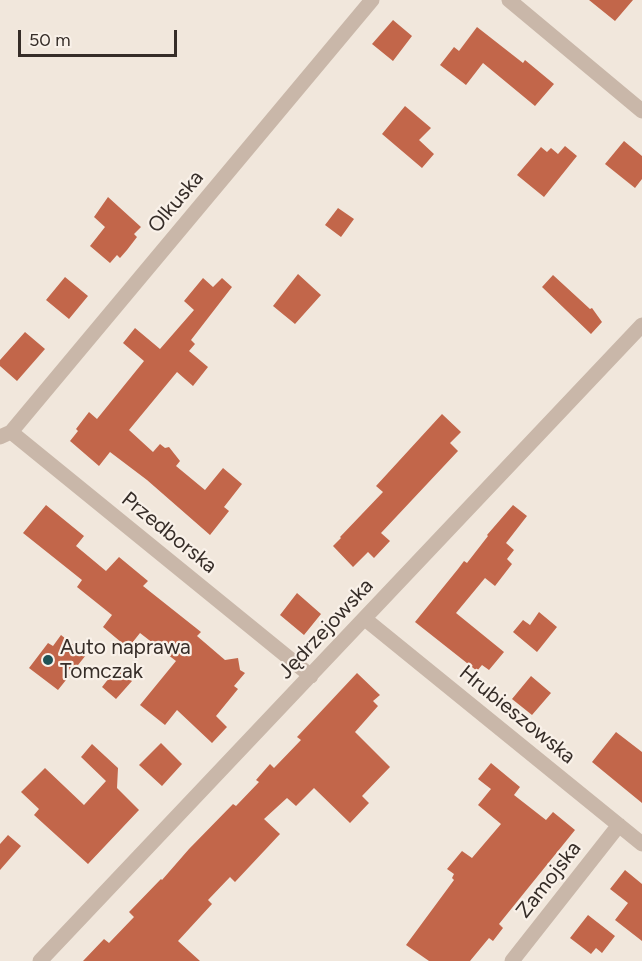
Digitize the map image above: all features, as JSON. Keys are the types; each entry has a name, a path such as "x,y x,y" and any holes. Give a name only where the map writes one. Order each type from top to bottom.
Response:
{"street":[{"name":"Olkuska","path":"6,434 372,0"},
{"path":"509,0 642,111"},
{"name":"Jędrzejowska","path":"40,961 642,325"},
{"name":"Przedborska","path":"6,434 311,676"},
{"name":"Hrubieszowska","path":"365,619 642,844"},
{"name":"Zamojska","path":"512,961 619,825"}],"building":[{"path":"589,0 633,0 615,21"},
{"path":"393,20 412,36 393,61 372,44"},
{"path":"477,27 523,63 525,60 554,84 535,106 483,63 466,85 440,65 454,47 459,51"},
{"path":"405,106 431,128 419,140 434,154 422,168 382,134"},
{"path":"624,141 642,156 642,179 635,188 605,164"},
{"path":"565,146 577,156 544,197 517,175 541,147 547,152 551,148 558,154"},
{"path":"108,197 141,227 134,234 137,237 127,250 120,258 117,255 110,263 90,246 105,227 94,217"},
{"path":"338,208 354,219 341,237 325,225"},
{"path":"298,274 321,295 295,324 273,306"},
{"path":"553,275 590,309 592,308 602,322 591,334 542,287"},
{"path":"65,277 88,296 69,319 46,300"},
{"path":"203,278 213,287 222,278 232,287 191,340 195,344 189,351 208,367 193,386 177,372 129,430 153,452 160,444 165,448 169,447 180,461 176,466 205,490 223,468 242,484 224,507 229,511 210,535 147,480 110,452 99,466 70,441 89,412 97,419 144,361 123,343 135,328 160,349 194,310 184,301"},
{"path":"25,332 45,349 17,381 0,366 0,360"},
{"path":"442,414 461,432 450,443 458,451 381,533 390,541 374,558 368,552 353,567 333,546 383,492 376,486"},
{"path":"46,505 84,536 76,546 106,571 119,557 148,581 143,586 201,632 197,636 225,660 238,658 240,670 245,673 234,686 238,689 216,716 227,727 212,743 177,710 165,725 140,705 176,661 140,633 128,648 103,627 112,615 77,587 82,580 23,533"},
{"path":"513,505 527,516 506,543 514,550 507,559 512,564 495,586 485,578 456,613 504,652 489,670 482,665 477,671 415,622 464,561 467,563"},
{"path":"297,593 321,614 304,635 280,615"},
{"path":"539,612 557,627 537,652 513,632 523,620 530,625"},
{"path":"61,635 86,655 58,690 29,668 48,643 53,646"},
{"path":"117,668 132,681 116,699 102,687"},
{"path":"357,673 380,695 373,701 378,706 355,732 390,767 362,796 369,803 350,823 314,788 296,806 287,798 264,819 280,834 235,882 230,877 208,900 212,904 178,941 200,961 83,961 104,939 109,943 134,917 129,912 233,804 236,806 259,782 256,780 270,764 274,768 301,740 297,737"},
{"path":"531,676 551,693 532,715 512,699"},
{"path":"616,732 642,752 642,803 592,762"},
{"path":"161,743 182,764 162,786 139,765"},
{"path":"92,744 118,768 117,788 139,810 88,864 34,815 39,809 21,792 45,768 84,805 106,781 81,757"},
{"path":"491,763 520,787 514,795 546,820 553,812 575,830 499,924 503,928 493,941 489,938 470,961 429,961 406,945 454,880 452,878 454,874 447,869 462,851 472,858 501,824 478,805 491,789 478,779"},
{"path":"8,835 21,846 0,870 0,844"},
{"path":"625,870 642,884 642,941 615,920 628,903 610,889"},
{"path":"588,915 615,936 602,953 596,948 591,954 570,938"}],"place":[{"name":"Auto naprawa Tomczak","path":"48,660"}]}
